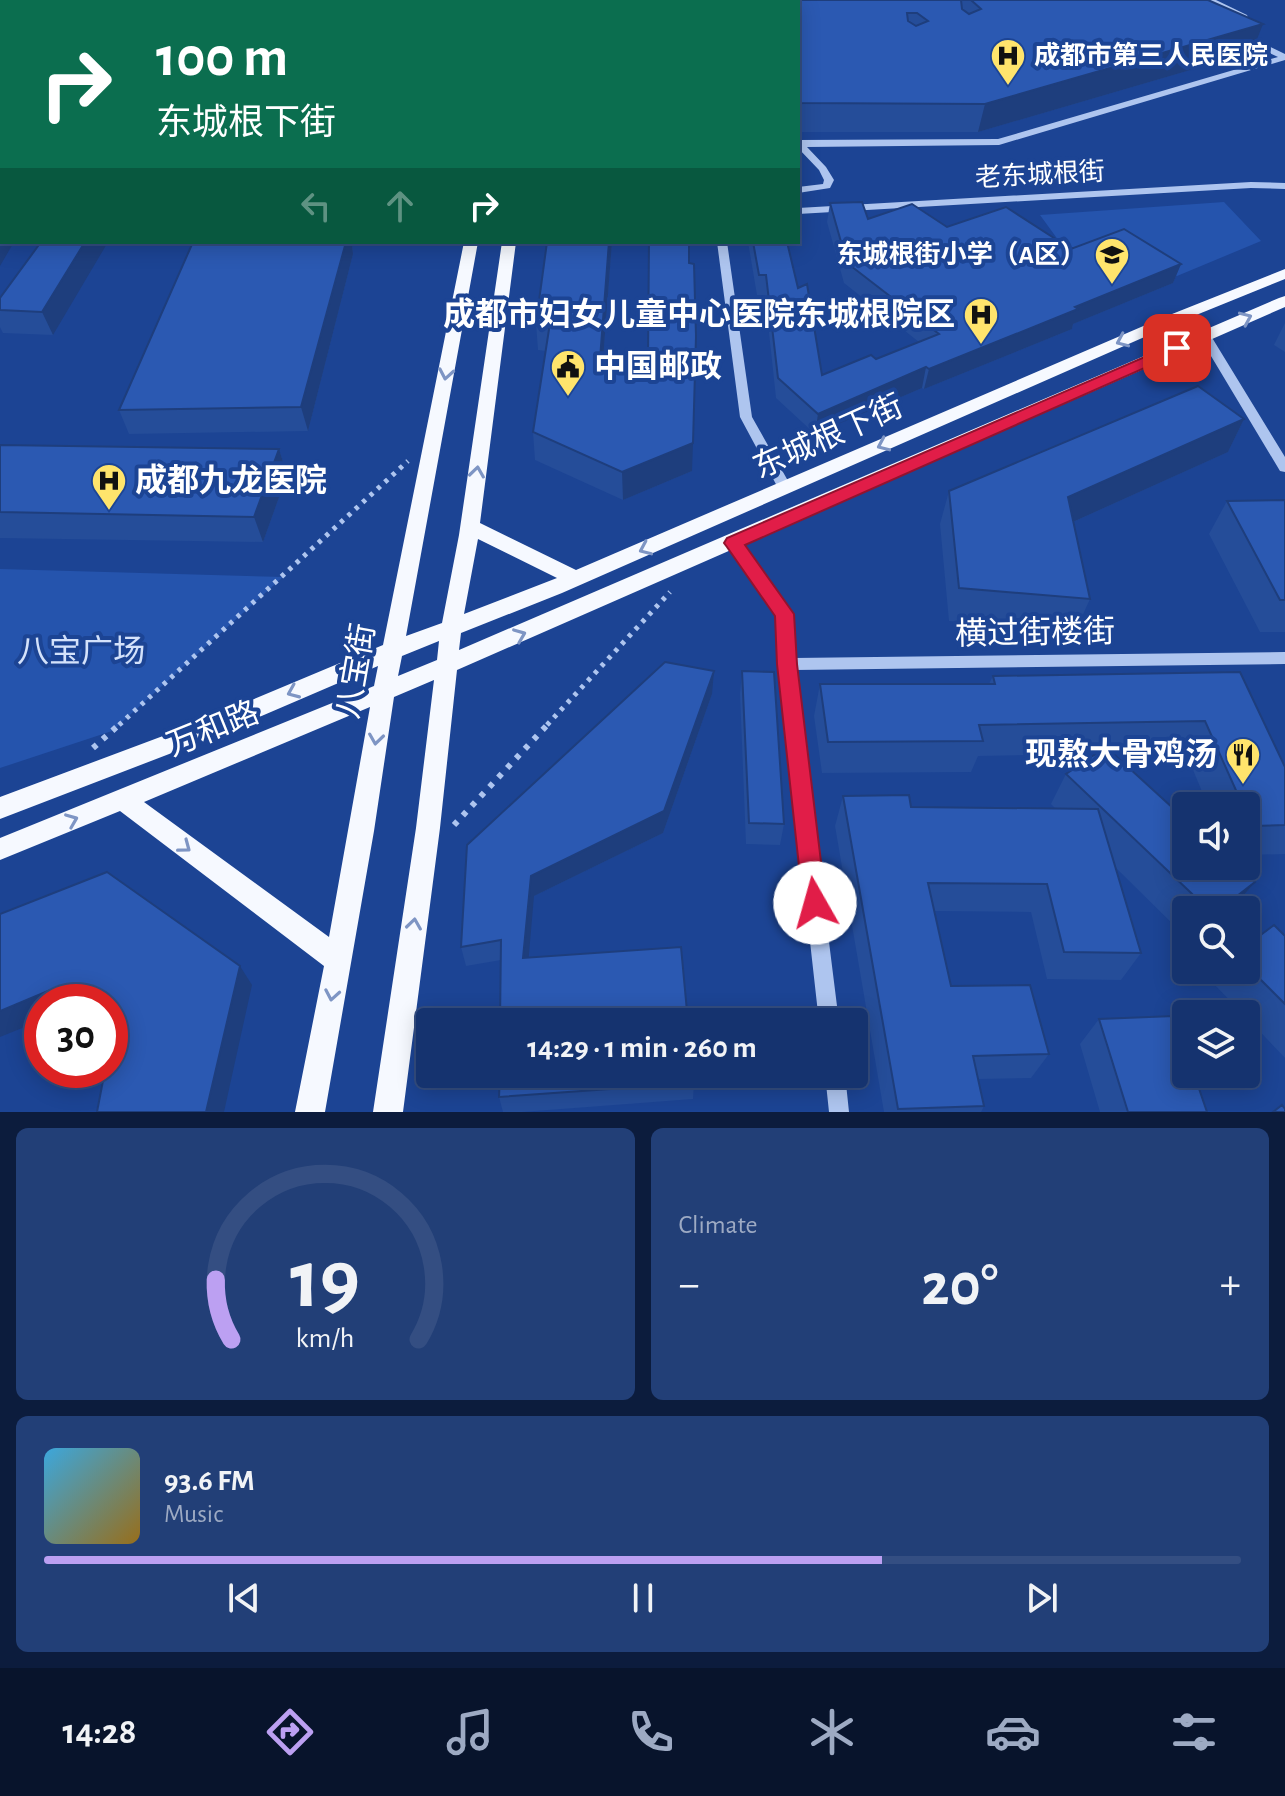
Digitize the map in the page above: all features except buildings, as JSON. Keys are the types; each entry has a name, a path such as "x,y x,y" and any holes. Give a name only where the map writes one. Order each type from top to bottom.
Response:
{"main road":[{"name":"八宝街","path":"310,1112 383,694 471,244"},
{"path":"388,1112 424,858 451,629 470,526 509,244"},
{"name":"东城根下街","path":"391,651 576,579 1280,274"},
{"name":"东城根下街","path":"448,664 1285,301"},
{"path":"470,526 576,579"},
{"name":"万和路","path":"0,808 195,734 391,651"},
{"name":"万和路","path":"0,849 383,694 448,664"},
{"path":"123,800 338,960"}],"street":[{"path":"1193,4 1209,0 1244,17 1246,23 1236,29 1285,57"},
{"path":"800,143 999,142 1285,57"},
{"path":"800,145 829,180 827,186 800,190"},
{"name":"老东城根街","path":"800,211 1251,185 1285,186"},
{"path":"722,244 746,417 785,488"},
{"path":"1205,336 1285,468"},
{"path":"733,543 784,614 787,664 827,1008"},
{"name":"横过街楼街","path":"787,664 1285,658"},
{"path":"836,1088 839,1112"}],"path":[{"path":"81,758 435,436"},
{"path":"424,858 671,591"}],"green space":[{"path":"1224,202 1261,241 1177,276 1124,243 1064,248 1040,215"},
{"name":"八宝广场","path":"0,569 283,577 112,731 0,768"}],"place":[{"name":"成都市第三人民医院","path":"1008,87"},
{"name":"东城根街小学（A区）","path":"1112,286"},
{"name":"成都市妇女儿童中心医院东城根院区","path":"981,346"},
{"name":"中国邮政","path":"568,398"},
{"name":"成都九龙医院","path":"109,512"},
{"name":"现熬大骨鸡汤","path":"1243,786"}],"route":[{"path":"815,903 784,614 733,543 1177,348"}]}
